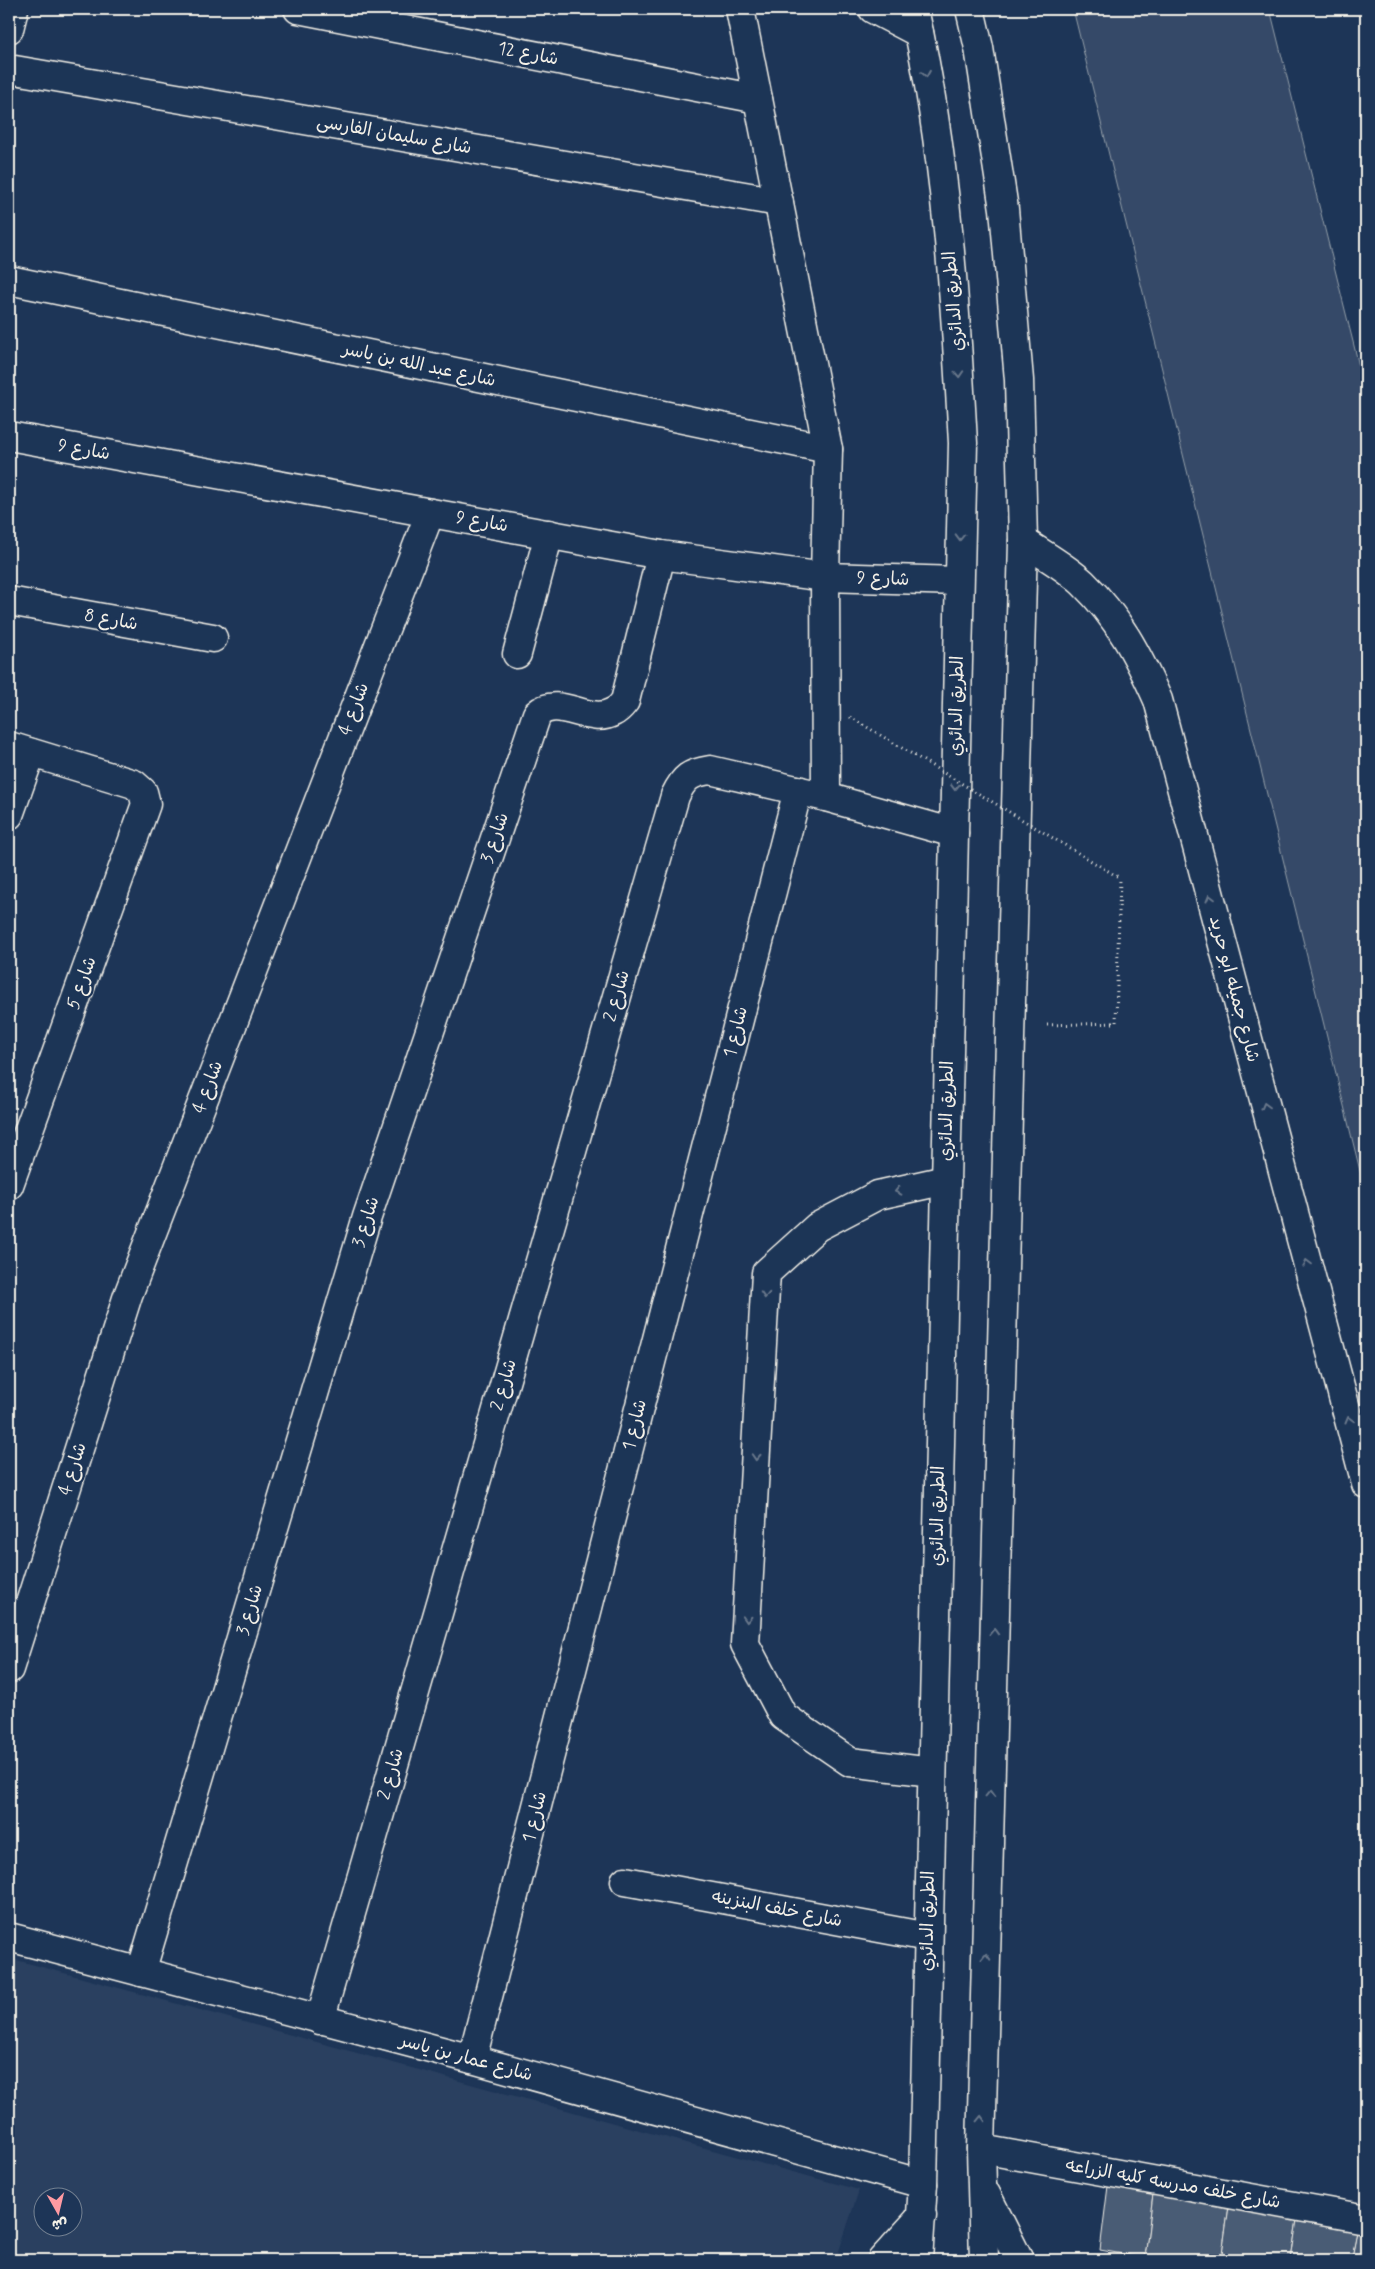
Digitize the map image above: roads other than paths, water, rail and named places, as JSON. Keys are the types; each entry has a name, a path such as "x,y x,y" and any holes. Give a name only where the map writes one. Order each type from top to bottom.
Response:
{"street":[{"path":"9,29 14,9"},
{"name":"شارع 12","path":"298,9 758,99"},
{"path":"740,9 828,449 825,577 826,797"},
{"path":"873,9 916,21"},
{"path":"970,9 979,48 1004,209 1019,380 1023,541 981,2149 984,2260"},
{"name":"الطريق الدائري","path":"916,21 941,169 956,306 963,443 922,2216 918,2260"},
{"name":"شارع سليمان الفارسى","path":"9,68 779,202"},
{"name":"شارع عبد الله بن ياسر","path":"9,280 828,449"},
{"name":"شارع 9","path":"9,436 660,555 825,577 959,581"},
{"name":"شارع 4","path":"9,1669 128,1295 430,513"},
{"path":"517,654 549,534"},
{"name":"شارع جميله ابو حريد","path":"1023,541 1082,582 1114,617 1139,656 1158,700 1366,1484"},
{"name":"شارع 3","path":"141,1972 367,1217 537,714 543,708 552,706 597,716 613,713 625,701 660,555"},
{"name":"شارع 8","path":"9,601 213,638"},
{"path":"9,815 20,749"},
{"name":"شارع 5","path":"9,1184 146,804 143,792 134,784 20,749"},
{"name":"شارع 2","path":"320,2020 676,796 682,781 695,772 710,770 798,790"},
{"path":"798,790 954,833"},
{"name":"شارع 1","path":"472,2059 798,790"},
{"path":"932,1772 850,1762 820,1742 783,1716 745,1644 766,1273 817,1227 878,1195 946,1180"},
{"name":"شارع خلف البنزينه","path":"625,1881 928,1937"},
{"name":"شارع عمار بن ياسر","path":"9,1937 472,2059 922,2184"},
{"name":"شارع خلف مدرسه كليه الزراعه","path":"981,2149 1366,2219"},
{"path":"981,2186 1018,2260"},
{"path":"882,2260 922,2216"}]}
